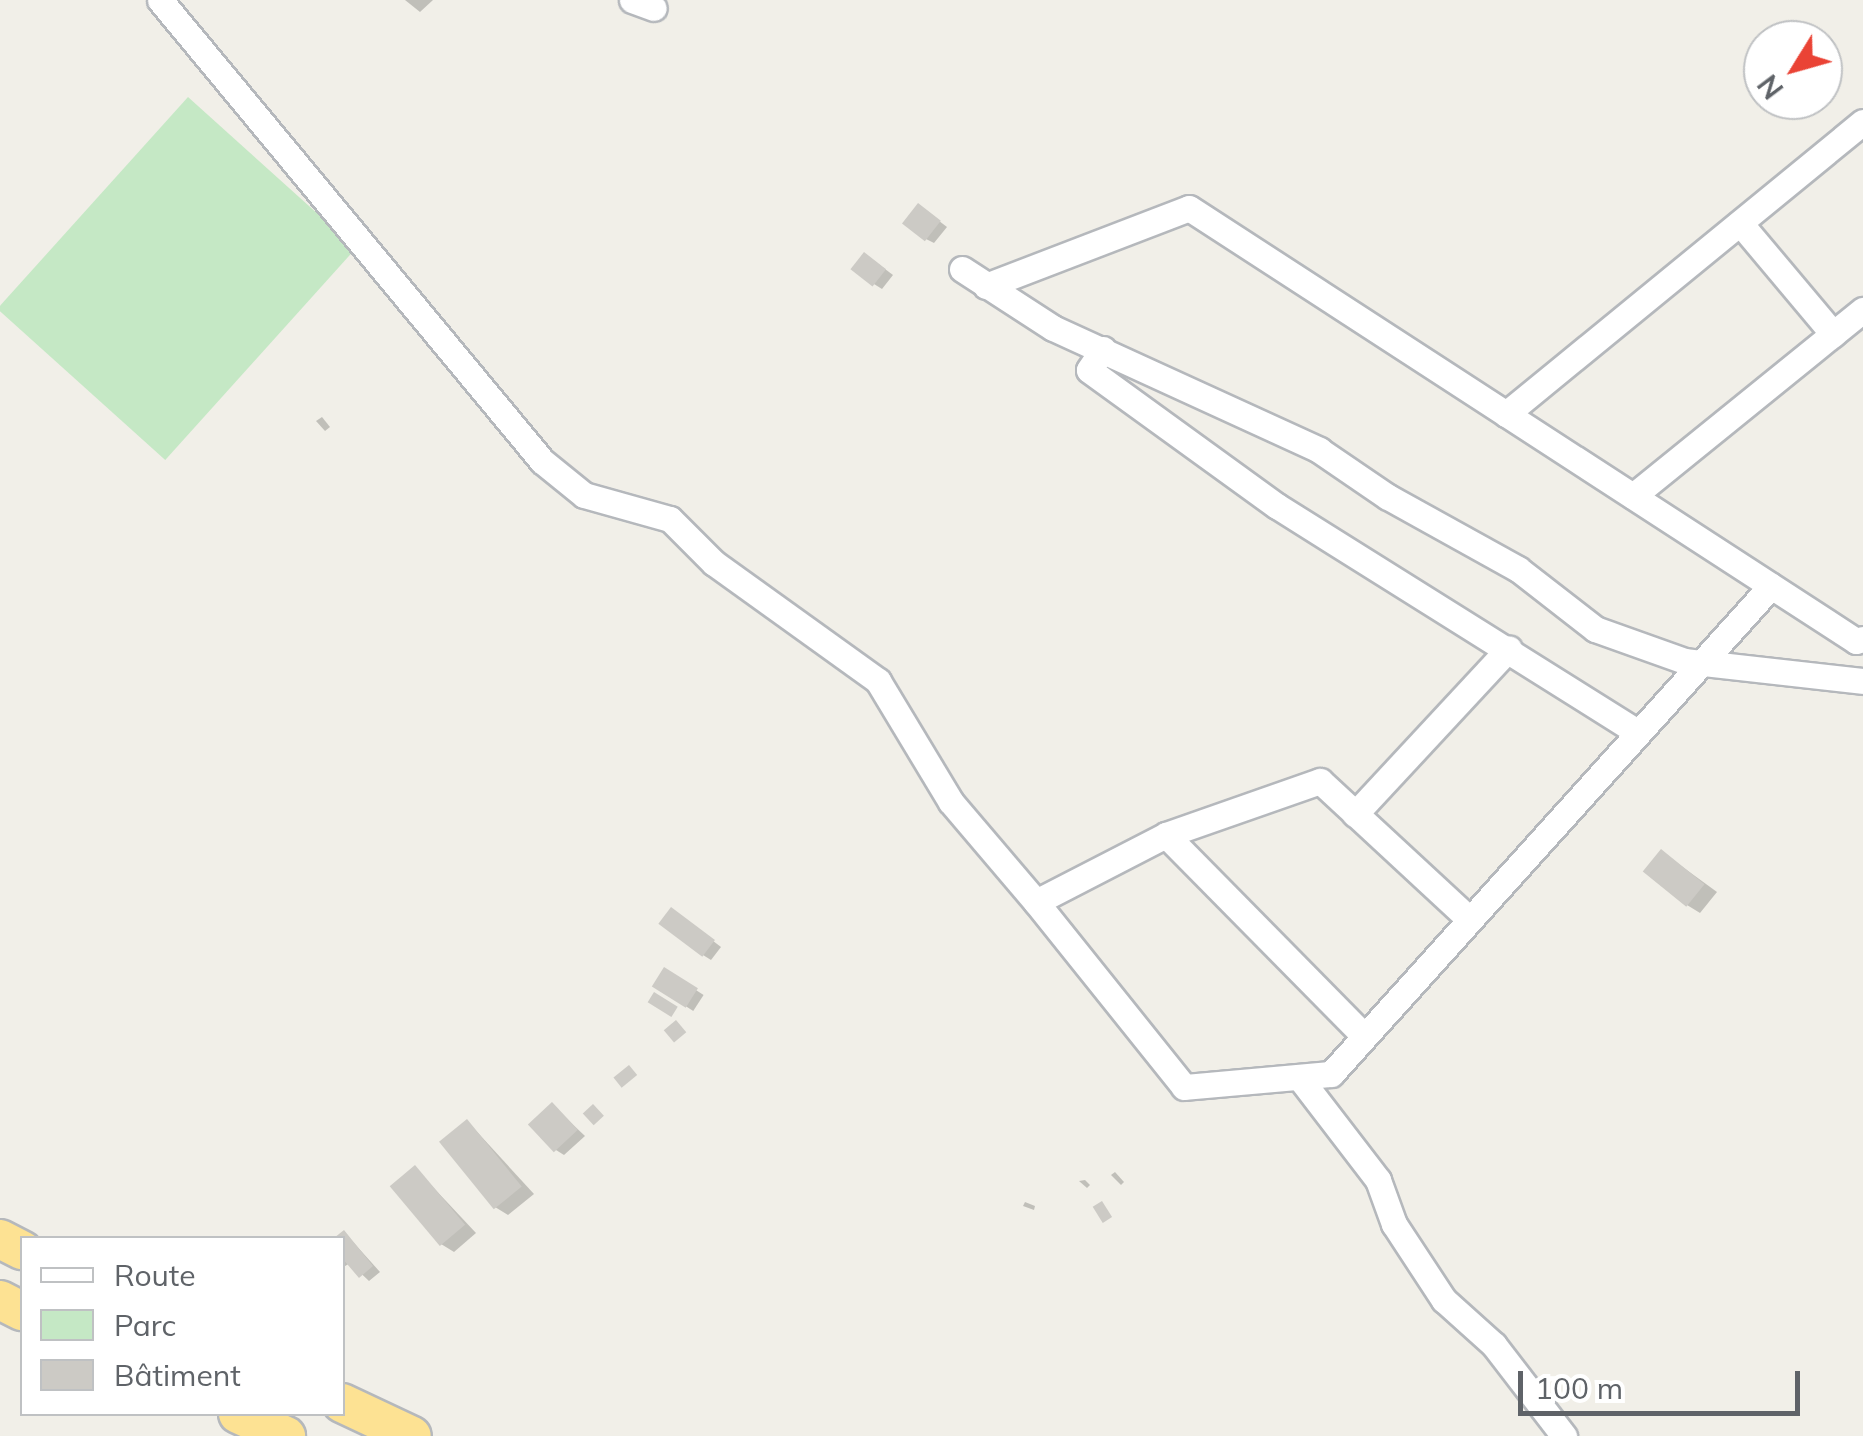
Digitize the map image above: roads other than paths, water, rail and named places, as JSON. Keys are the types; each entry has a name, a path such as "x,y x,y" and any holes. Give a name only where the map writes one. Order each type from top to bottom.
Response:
{"highway":[{"path":"345,1404 412,1436"},
{"path":"242,1416 286,1436"}],"street":[{"path":"160,0 542,461 584,494 670,520 714,563 878,681 951,802 1184,1087 1331,1074 1467,917 1771,586"},
{"path":"1506,414 1863,122"},
{"path":"986,286 1189,208 1856,641 1863,639"},
{"path":"1740,222 1833,334"},
{"path":"962,268 1020,311 1320,450 1388,497 1518,569 1595,630 1700,663 1863,681"},
{"path":"1633,496 1863,310"},
{"path":"1103,349 1089,370 1277,506 1637,732"},
{"path":"1356,814 1508,648"},
{"path":"1036,902 1166,835 1320,781 1467,917"},
{"path":"1166,835 1363,1036"},
{"path":"1299,1078 1378,1180 1394,1224 1444,1300 1494,1345 1564,1436"}]}
